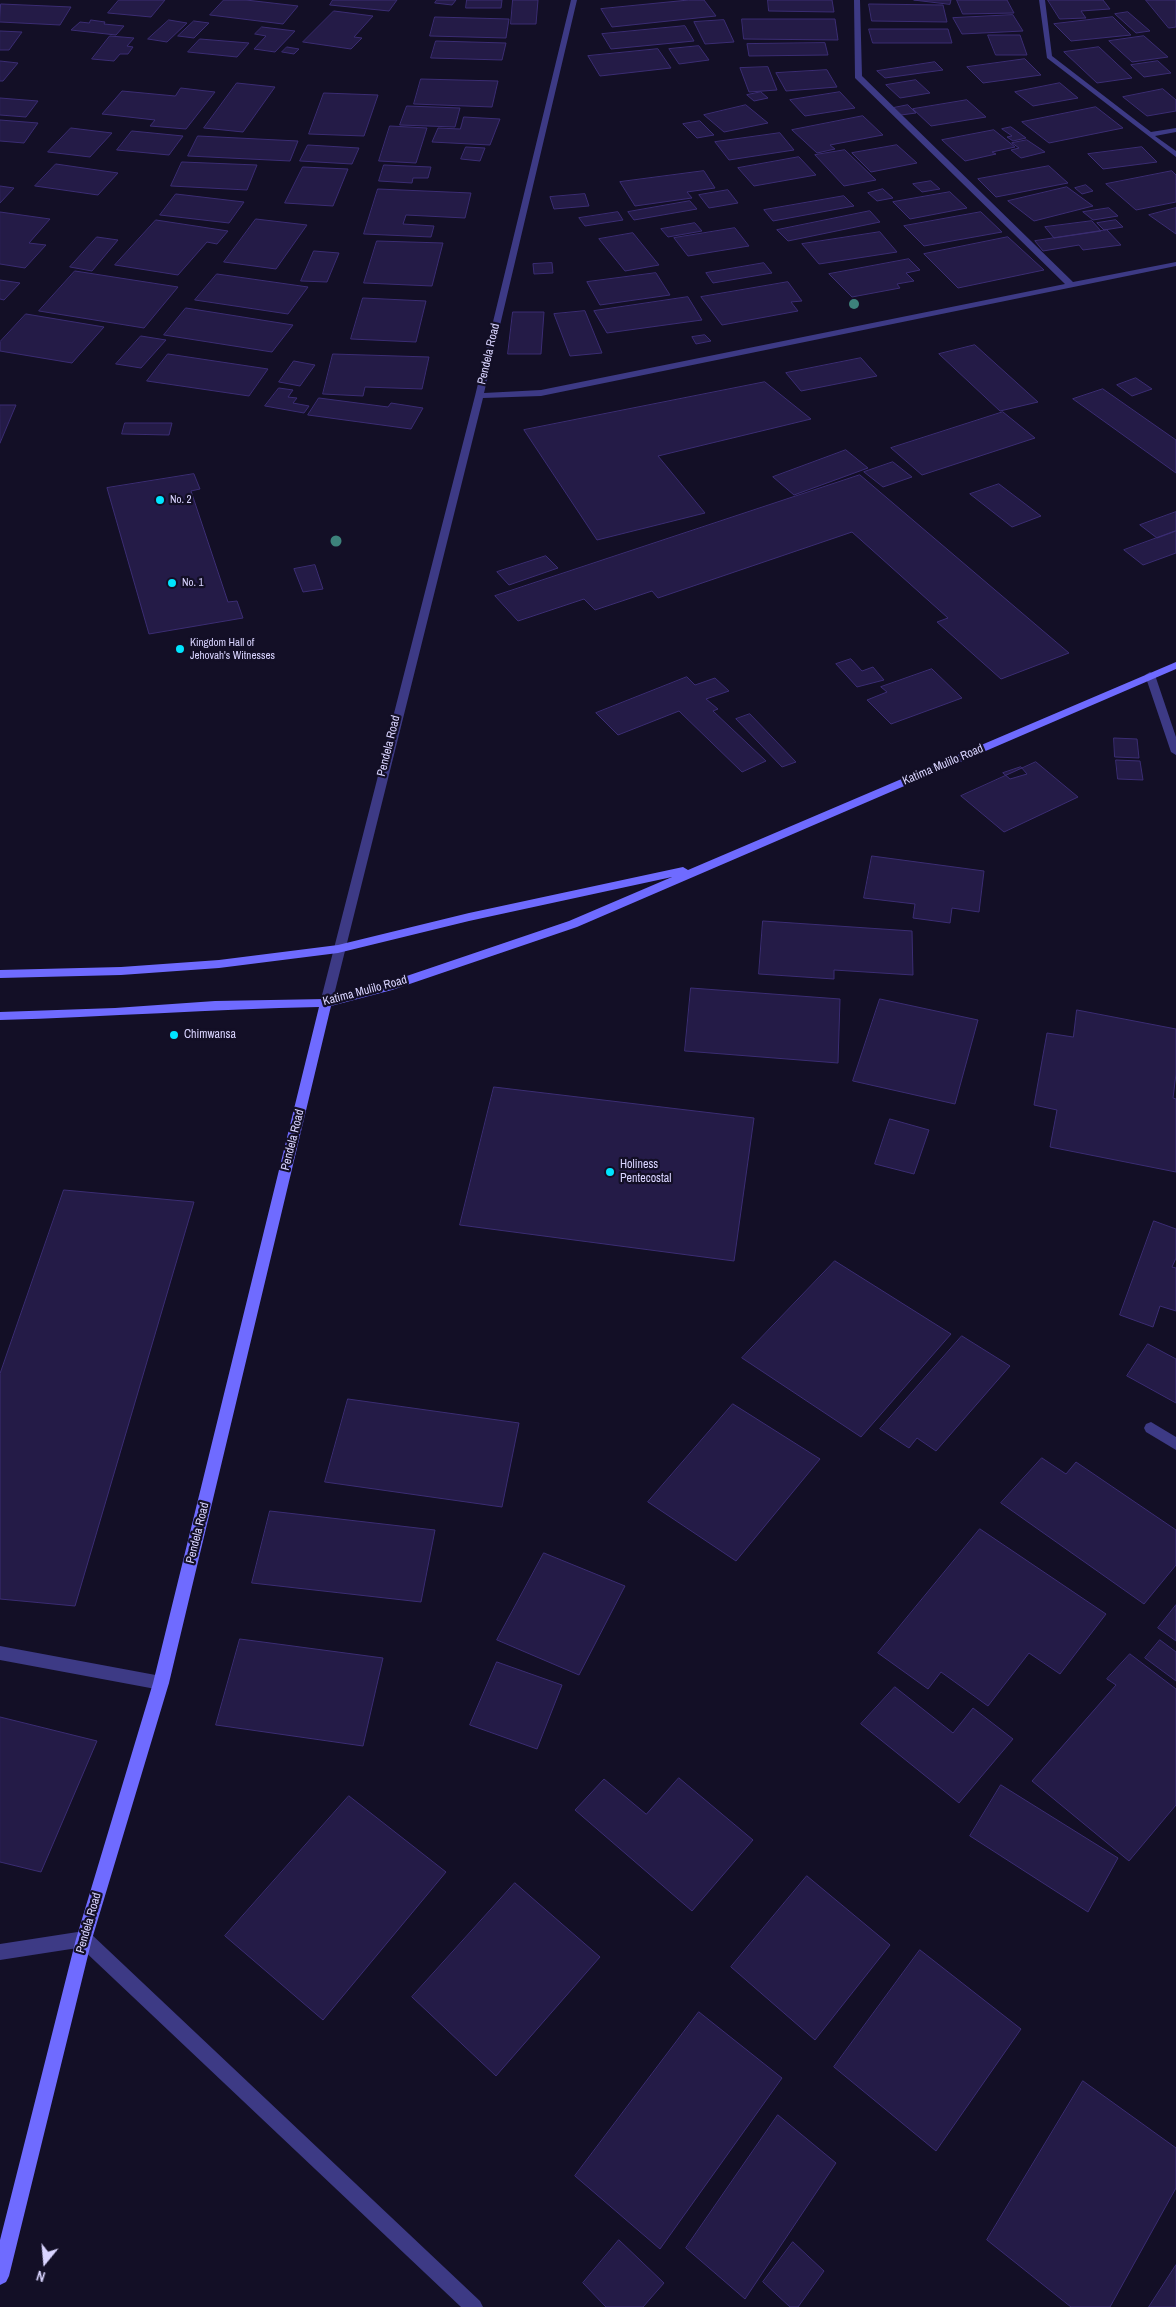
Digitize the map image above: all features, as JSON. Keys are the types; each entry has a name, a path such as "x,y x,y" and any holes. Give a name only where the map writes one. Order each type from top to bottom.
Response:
{"main road":[{"name":"Katima Mulilo Road","path":"0,1016 115,1012 215,1005 326,1003 388,987 573,924 1176,665"},
{"name":"Katima Mulilo Road","path":"0,974 121,971 209,965 338,949 469,917 710,866"},
{"name":"Pendela Road","path":"0,2276 84,1939 162,1683 326,1003"}],"street":[{"name":"Pendela Road","path":"326,1003 338,949 479,396 574,0"},
{"path":"856,0 858,76 1071,285"},
{"path":"1042,0 1049,57 1176,155"},
{"path":"1151,134 1176,130"},
{"path":"479,396 542,393 1176,264"},
{"path":"1150,676 1176,752"},
{"path":"1151,1428 1176,1444"},
{"path":"0,1653 162,1683"},
{"path":"0,1952 84,1939 474,2307"}],"building":[{"path":"119,0 165,0 151,17 108,13"},
{"path":"224,0 246,0 298,6 283,24 210,15"},
{"path":"333,0 397,0 389,11 330,5"},
{"path":"437,0 456,0 452,5 435,3"},
{"path":"467,0 502,0 501,8 466,8"},
{"path":"513,0 538,0 536,24 511,24"},
{"path":"704,0 716,16 612,27 601,9"},
{"path":"768,0 832,0 834,12 769,11"},
{"path":"914,0 951,0 950,4"},
{"path":"957,0 1007,0 1014,13 963,14"},
{"path":"1048,0 1103,0 1110,9 1081,11 1086,18 1060,19"},
{"path":"1146,0 1176,0 1176,27 1169,28"},
{"path":"1,4 71,7 60,25 0,22"},
{"path":"869,4 943,5 947,22 872,21"},
{"path":"334,11 373,16 354,37 362,38 351,49 303,42"},
{"path":"1128,12 1150,31 1136,33 1115,14"},
{"path":"1013,15 1023,31 962,34 953,18"},
{"path":"435,17 509,19 506,38 430,36"},
{"path":"1113,17 1131,35 1071,41 1054,24"},
{"path":"742,19 835,19 838,40 744,39"},
{"path":"91,20 105,22 104,24 124,26 116,35 71,30 80,22 89,23"},
{"path":"169,20 187,23 167,42 148,39"},
{"path":"724,20 734,42 705,44 694,22"},
{"path":"194,21 209,23 194,38 178,36"},
{"path":"685,26 694,41 611,49 602,34"},
{"path":"262,27 295,31 275,52 254,49 266,36 255,34"},
{"path":"869,29 948,29 952,43 873,43"},
{"path":"0,31 22,32 9,50 0,50"},
{"path":"988,35 1020,35 1027,55 996,55"},
{"path":"110,36 134,38 127,46 133,47 128,54 120,54 114,61 92,59"},
{"path":"1144,36 1168,57 1132,62 1109,41"},
{"path":"200,39 249,43 237,57 188,52"},
{"path":"436,41 506,43 502,60 431,58"},
{"path":"825,43 828,55 749,56 747,44"},
{"path":"699,46 709,60 679,64 669,49"},
{"path":"287,47 299,49 294,54 282,52"},
{"path":"1099,47 1132,78 1097,83 1064,52"},
{"path":"658,49 671,68 600,76 588,56"},
{"path":"1025,59 1041,75 983,83 967,67"},
{"path":"0,61 18,63 3,81 0,81"},
{"path":"1158,61 1171,73 1144,77 1131,65"},
{"path":"935,62 943,70 885,78 877,71"},
{"path":"768,67 777,90 749,92 740,68"},
{"path":"827,70 837,87 786,91 776,73"},
{"path":"421,79 498,81 492,107 414,104"},
{"path":"916,80 930,93 900,98 886,85"},
{"path":"237,83 275,87 243,132 204,128"},
{"path":"1060,83 1078,98 1033,106 1015,92"},
{"path":"181,88 215,92 186,129 150,126 155,120 102,114 122,91 175,96"},
{"path":"1163,89 1176,100 1176,111 1147,116 1123,97"},
{"path":"761,92 768,98 754,101 747,95"},
{"path":"840,92 855,108 805,116 790,100"},
{"path":"324,93 378,95 364,136 309,134"},
{"path":"0,98 38,101 26,117 0,115"},
{"path":"967,100 986,117 931,126 913,109"},
{"path":"746,105 768,123 724,132 704,115"},
{"path":"908,105 916,113 901,115 893,108"},
{"path":"407,106 460,108 455,127 400,125"},
{"path":"1096,107 1123,128 1049,143 1022,122"},
{"path":"863,116 883,135 830,145 835,149 817,153 792,130"},
{"path":"464,117 500,119 490,145 432,142 438,128 460,129"},
{"path":"0,120 38,123 24,143 0,141"},
{"path":"700,121 714,135 697,138 683,124"},
{"path":"390,126 427,128 416,163 379,161"},
{"path":"1011,127 1026,138 1013,141 1007,137 1012,136 1002,129"},
{"path":"71,128 112,133 90,157 48,152"},
{"path":"994,130 1015,147 992,152 996,154 965,161 942,140"},
{"path":"132,131 183,136 169,155 117,150"},
{"path":"780,133 794,150 729,160 715,142"},
{"path":"198,136 298,141 290,161 188,156"},
{"path":"1027,140 1045,152 1021,158 1011,150 1019,148 1012,143"},
{"path":"308,145 359,148 352,164 300,161"},
{"path":"897,145 917,163 871,172 852,153"},
{"path":"466,147 485,148 480,161 461,159"},
{"path":"1142,147 1157,162 1103,169 1088,154"},
{"path":"845,150 876,180 844,186 815,155"},
{"path":"799,157 816,175 754,186 738,168"},
{"path":"182,162 257,165 247,190 171,186"},
{"path":"56,164 118,173 98,195 35,186"},
{"path":"384,165 431,167 428,178 413,178 412,183 379,181"},
{"path":"1049,166 1068,183 996,197 978,179"},
{"path":"303,167 348,169 333,206 285,203"},
{"path":"704,171 715,188 687,192 692,198 635,206 620,182"},
{"path":"1172,171 1176,175 1176,202 1136,210 1106,184"},
{"path":"931,181 940,189 922,192 913,184"},
{"path":"1086,185 1093,191 1082,194 1075,188"},
{"path":"0,186 14,188 0,203"},
{"path":"1067,187 1093,206 1034,221 1008,201"},
{"path":"378,189 471,193 465,218 406,215 403,224 434,226 431,237 364,234"},
{"path":"883,189 893,198 877,201 868,193"},
{"path":"728,190 738,203 709,208 699,195"},
{"path":"950,192 967,208 910,219 893,202"},
{"path":"176,194 244,202 229,223 160,215"},
{"path":"585,194 589,206 554,209 550,197"},
{"path":"844,196 854,206 773,221 764,210"},
{"path":"690,201 697,209 634,220 628,212"},
{"path":"1109,208 1118,216 1093,220 1083,212"},
{"path":"1176,208 1176,234 1149,215"},
{"path":"870,211 880,222 788,241 777,230"},
{"path":"0,212 50,219 29,243 46,245 25,268 0,264"},
{"path":"618,212 623,220 585,226 579,218"},
{"path":"981,212 1002,232 924,246 904,226"},
{"path":"256,219 307,225 276,269 224,262"},
{"path":"156,220 228,231 217,244 207,242 178,275 115,265"},
{"path":"1116,220 1123,227 1104,230 1097,223"},
{"path":"1092,221 1101,231 1054,238 1045,227"},
{"path":"695,223 702,231 668,237 661,229"},
{"path":"735,228 749,246 688,256 674,238"},
{"path":"1107,230 1121,245 1083,250 1079,245 1043,251 1035,241"},
{"path":"880,232 897,252 819,264 802,244"},
{"path":"633,233 659,265 625,271 599,239"},
{"path":"97,237 118,240 92,271 70,267"},
{"path":"1008,237 1044,270 958,288 924,254"},
{"path":"377,241 443,243 432,286 364,283"},
{"path":"314,251 339,253 327,282 301,281"},
{"path":"909,259 920,270 906,273 914,281 897,284 900,288 852,297 829,274"},
{"path":"552,263 553,273 534,274 533,264"},
{"path":"764,263 772,273 713,283 706,273"},
{"path":"75,271 178,287 144,328 39,311"},
{"path":"656,273 670,295 600,305 587,282"},
{"path":"217,274 308,287 288,314 195,300"},
{"path":"0,280 20,283 4,300 0,299"},
{"path":"788,282 802,301 791,302 798,311 722,325 701,297"},
{"path":"688,297 702,320 607,333 594,311"},
{"path":"363,298 426,301 416,342 351,339"},
{"path":"186,308 293,325 272,352 164,335"},
{"path":"585,311 602,353 570,356 554,314"},
{"path":"513,312 544,312 541,354 508,354"},
{"path":"26,314 104,327 72,363 0,351 0,342"},
{"path":"705,335 711,341 696,344 692,337"},
{"path":"141,336 166,340 141,368 116,364"},
{"path":"975,345 1038,402 1000,411 939,354"},
{"path":"168,354 268,369 249,396 147,381"},
{"path":"333,354 429,357 422,389 365,387 363,396 323,394"},
{"path":"861,358 877,376 801,391 786,373"},
{"path":"294,361 315,365 300,386 279,382"},
{"path":"1136,378 1152,389 1132,396 1117,385"},
{"path":"765,382 811,419 658,456 705,513 597,540 524,430"},
{"path":"279,388 293,390 288,397 297,398 293,403 309,406 304,413 265,406"},
{"path":"1103,389 1176,440 1176,473 1073,399"},
{"path":"319,398 388,407 391,403 423,408 411,429 308,415"},
{"path":"0,405 16,405 0,443"},
{"path":"1003,412 1035,438 922,475 891,448"},
{"path":"125,423 172,423 169,435 122,434"},
{"path":"846,450 868,468 794,495 773,477"},
{"path":"893,462 912,477 883,487 864,472"},
{"path":"194,474 200,489 191,491 228,602 237,601 243,618 149,634 107,488"},
{"path":"860,475 1069,653 1001,679 937,622 948,618 852,532 658,598 652,591 595,610 584,599 518,621 495,596"},
{"path":"999,484 1041,516 1012,527 970,494"},
{"path":"1176,512 1176,531 1157,538 1140,525"},
{"path":"1176,531 1176,553 1143,565 1124,550"},
{"path":"546,556 558,568 509,585 497,572"},
{"path":"315,565 323,589 303,592 294,569"},
{"path":"851,659 862,671 873,667 884,680 857,687 836,664"},
{"path":"932,669 962,698 891,724 867,700 887,692 881,687"},
{"path":"687,677 695,685 715,678 729,691 706,699 718,709 713,711 766,761 742,772 679,711 618,735 596,713"},
{"path":"750,714 796,762 782,767 736,719"},
{"path":"1114,738 1137,739 1139,758 1115,757"},
{"path":"1116,760 1140,761 1143,780 1118,779"},
{"path":"1036,762 1078,797 1004,832 961,796"},
{"path":"1021,767 1027,774 1010,779 1003,773"},
{"path":"872,856 984,871 979,912 952,908 950,923 913,918 915,904 864,898"},
{"path":"763,921 912,931 913,975 834,970 834,979 759,974"},
{"path":"691,988 840,999 838,1063 685,1051"},
{"path":"880,999 978,1020 955,1104 853,1081"},
{"path":"1077,1010 1176,1029 1176,1074 1173,1098 1176,1099 1176,1172 1050,1147 1057,1110 1034,1105 1047,1033 1073,1037"},
{"name":"Holiness Pentecostal","path":"494,1087 754,1118 734,1261 460,1225"},
{"path":"890,1119 929,1130 914,1174 875,1164"},
{"path":"64,1190 194,1202 75,1606 0,1599 0,1374"},
{"path":"1154,1221 1176,1229 1176,1258 1172,1267 1176,1268 1176,1311 1160,1306 1153,1327 1120,1315"},
{"path":"835,1261 951,1334 861,1437 742,1358"},
{"path":"962,1336 1010,1366 936,1451 917,1438 909,1448 880,1429"},
{"path":"1148,1344 1176,1359 1176,1403 1127,1376"},
{"path":"348,1399 519,1423 502,1507 325,1482"},
{"path":"733,1404 820,1459 736,1561 648,1502"},
{"path":"1042,1458 1066,1474 1076,1462 1176,1530 1176,1565 1144,1604 1001,1503"},
{"path":"270,1511 435,1530 421,1602 252,1583"},
{"path":"980,1529 1106,1614 1060,1674 1029,1653 988,1706 941,1672 928,1689 878,1653"},
{"path":"544,1553 625,1586 579,1675 497,1640"},
{"path":"1176,1605 1176,1641 1158,1628"},
{"path":"240,1639 383,1658 363,1746 216,1725"},
{"path":"1160,1640 1176,1652 1176,1681 1145,1658"},
{"path":"1130,1654 1176,1689 1176,1805 1129,1861 1032,1781 1116,1685 1107,1679"},
{"path":"497,1662 562,1685 537,1749 470,1725"},
{"path":"895,1687 953,1733 973,1708 1013,1739 959,1803 861,1724"},
{"path":"0,1717 97,1741 41,1872 0,1862"},
{"path":"679,1778 753,1840 692,1911 575,1810 604,1779 646,1814"},
{"path":"1001,1785 1118,1858 1088,1912 970,1836"},
{"path":"349,1796 446,1872 323,2020 225,1936"},
{"path":"807,1876 890,1945 815,2040 731,1967"},
{"path":"515,1883 600,1957 496,2076 412,1997"},
{"path":"920,1950 1021,2029 936,2151 834,2067"},
{"path":"699,2012 782,2078 660,2249 575,2176"},
{"path":"1083,2081 1176,2148 1176,2188 1110,2307 1071,2307 987,2240"},
{"path":"778,2115 836,2163 745,2299 686,2248"},
{"path":"619,2240 664,2283 643,2307 606,2307 583,2283"},
{"path":"793,2242 824,2271 798,2307 790,2307 763,2282"},
{"path":"1176,2265 1176,2307 1149,2307"}],"place":[{"name":"No. 2","path":"160,500"},
{"name":"No. 1","path":"172,583"},
{"name":"Kingdom Hall of Jehovah's Witnesses","path":"180,649"},
{"name":"Chimwansa","path":"174,1035"},
{"name":"Holiness Pentecostal","path":"610,1172"}]}
